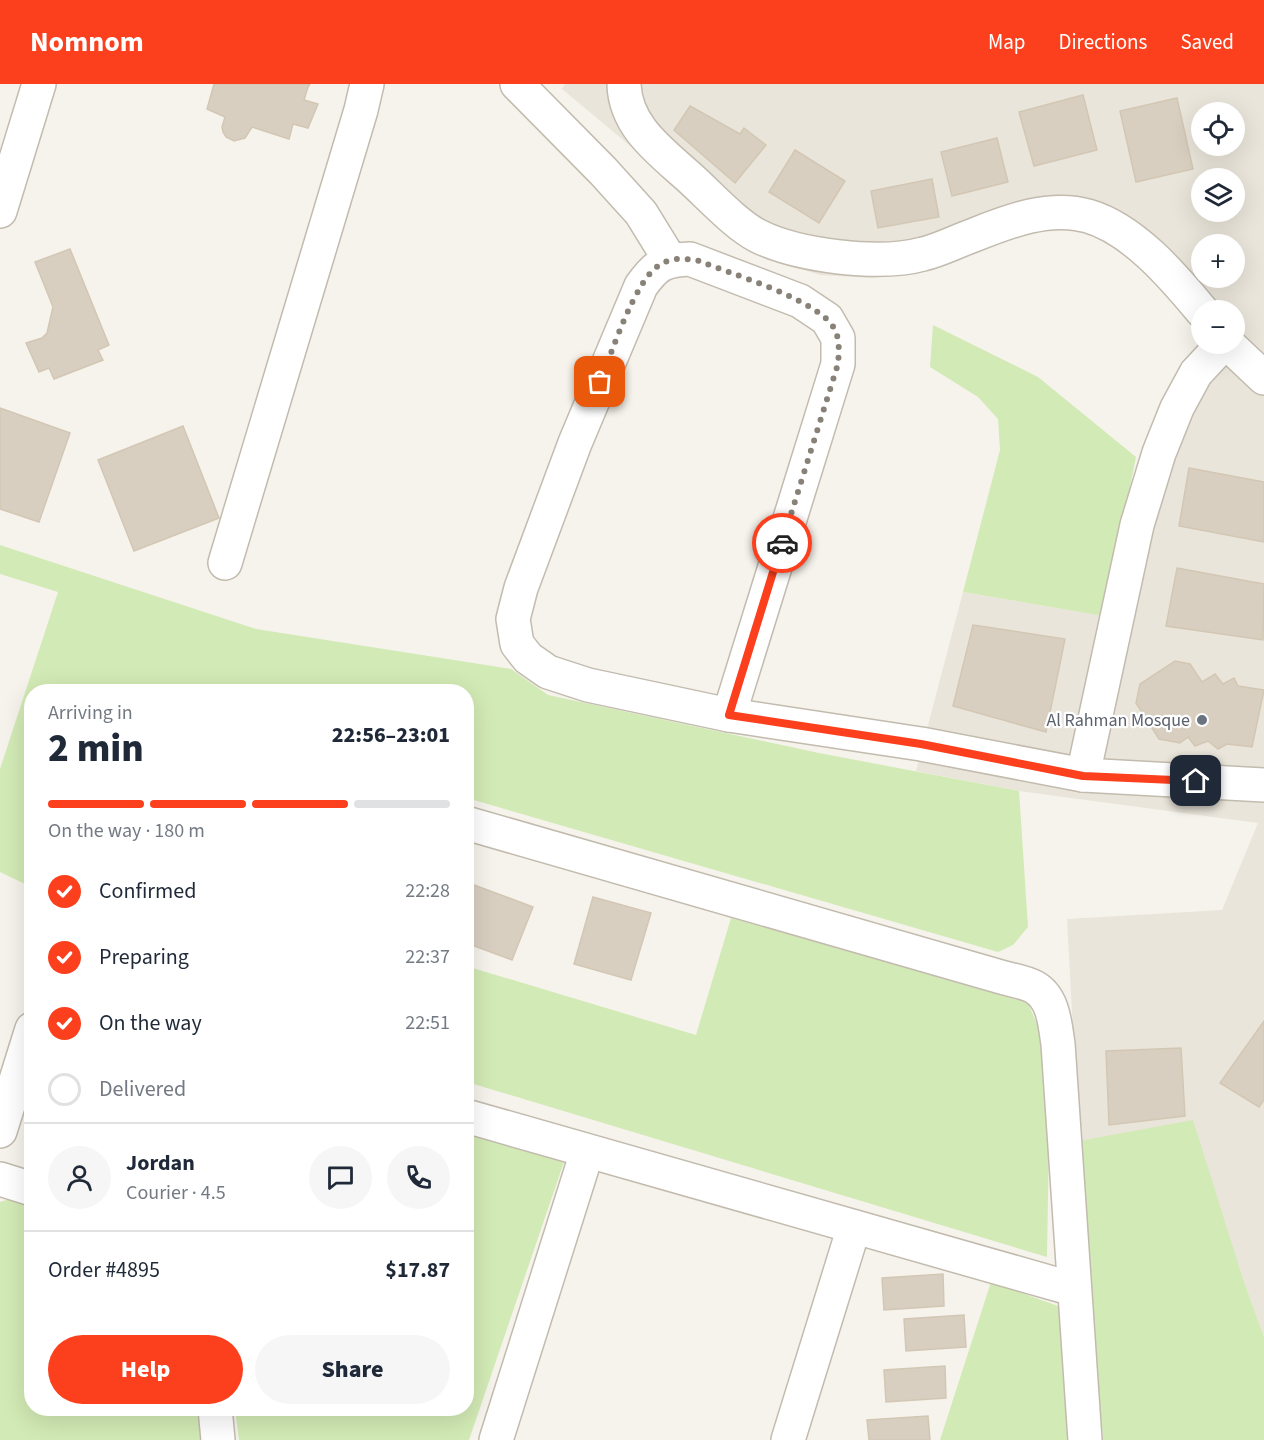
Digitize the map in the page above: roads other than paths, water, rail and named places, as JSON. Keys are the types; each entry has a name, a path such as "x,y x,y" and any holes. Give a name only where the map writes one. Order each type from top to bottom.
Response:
{"street":[{"path":"0,212 39,84"},
{"path":"225,563 367,84"},
{"path":"517,84 641,213 670,260"},
{"path":"624,84 624,94 630,116 645,136 729,214 757,235 792,249 834,257 885,258 922,255 1000,225 1039,214 1061,212 1089,216 1118,230 1148,253 1193,300"},
{"path":"729,715 838,364 838,338 827,319 800,301 699,261 670,260 659,265 641,286 625,321 521,588 513,619 517,644 528,658 548,672 588,685 729,715 921,744 1083,776 1264,785"},
{"path":"1083,776 1137,525 1159,453 1177,408 1196,373 1214,354"},
{"path":"1239,354 1264,378"},
{"path":"474,825 1035,987 1046,998 1054,1017 1058,1044 1085,1440"},
{"path":"0,1131 24,1054"},
{"path":"474,1118 1073,1289"},
{"path":"496,1440 587,1152"},
{"path":"0,1179 24,1186"},
{"path":"788,1440 854,1227"},
{"path":"216,1416 218,1440"}],"place":[{"name":"Al Rahman Mosque","path":"1202,720"}]}
